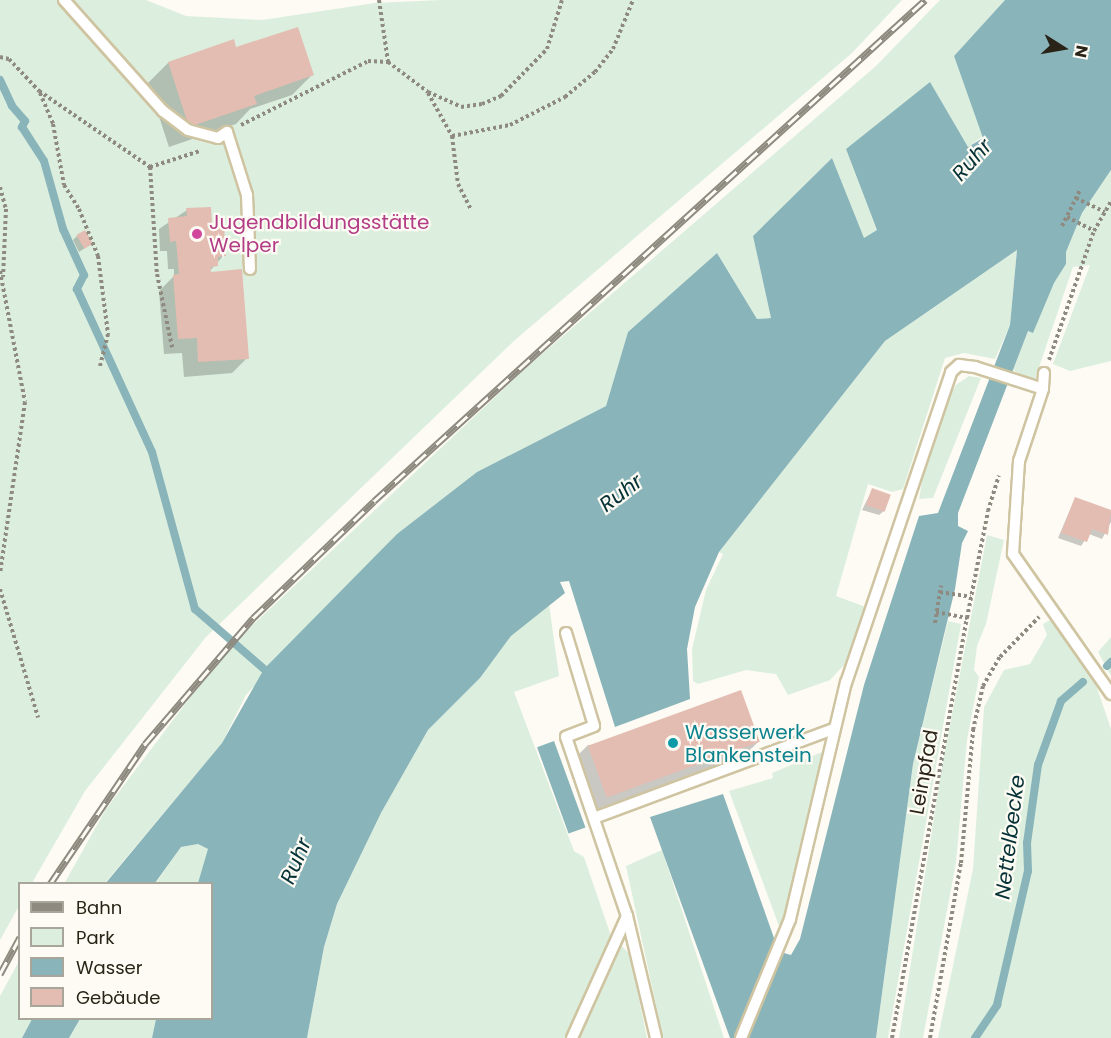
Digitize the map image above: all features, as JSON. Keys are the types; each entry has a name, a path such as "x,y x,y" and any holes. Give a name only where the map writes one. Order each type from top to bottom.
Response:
{"lane":[{"path":"64,0 163,111 188,130 223,135 247,195 250,269"},
{"path":"741,1038 786,929 833,729 926,436 951,372 959,365 987,370 1043,389"},
{"path":"1044,373 1043,389 1019,461 1013,554 1111,694"},
{"path":"566,633 594,726 566,737 627,916 656,1038"},
{"path":"594,818 727,772 833,729"},
{"path":"572,1038 627,916"}],"path":[{"path":"379,0 388,62"},
{"path":"223,135 368,61 388,62 428,92 461,107 501,96 547,49 562,0"},
{"path":"452,136 510,125 565,97 595,72 613,49 633,0"},
{"path":"0,57 9,59 39,91 150,167"},
{"path":"39,91 53,124 64,185 79,209 98,256 108,334 100,366"},
{"path":"428,92 452,136 458,184 471,208"},
{"path":"150,167 171,161"},
{"path":"150,167 157,274 172,347"},
{"path":"0,187 6,209 3,280"},
{"path":"1062,226 1081,188"},
{"path":"1076,198 1105,212"},
{"path":"1044,373 1094,231 1111,202"},
{"path":"1067,217 1094,231"},
{"path":"0,271 25,402 0,573"},
{"name":"Leinpfad","path":"892,1038 988,511 997,511"},
{"path":"935,623 941,585"},
{"path":"0,589 38,717"},
{"path":"940,591 971,597"},
{"path":"930,1038 961,863 973,730 982,686 1000,657 1048,604"},
{"path":"936,612 967,618"}],"green space":[{"path":"0,0 146,0 186,16 262,20 375,3 442,0 902,0 852,53 515,340 206,637 85,791 33,882 18,882 18,908 0,940"},
{"path":"940,0 1005,0 954,56 983,136 968,147 930,83 846,149 877,230 864,239 832,158 753,236 771,318 757,319 717,253 628,332 606,406 477,472 397,534 246,695 222,743 106,882 65,882 106,809 225,651 527,367 876,66"},
{"path":"1111,170 1111,361 1070,371 1053,364 1090,265 1073,267 1035,379 1024,377 1013,370 1028,331 1033,332 1054,283 1066,264 1066,252 1082,213"},
{"path":"1017,250 1010,325 995,359 964,353 945,358 903,489 892,492 868,484 836,596 866,607 845,664 830,680 788,695 776,674 746,670 698,684 693,681 692,649 706,590 723,554 719,552 885,341"},
{"path":"969,376 981,378 933,498 919,499 928,446 945,404 956,385"},
{"path":"987,535 1004,540 986,624 977,646 974,670 979,677 967,740 956,863 923,1038 899,1038 943,761"},
{"path":"549,604 559,676 514,692 574,851 584,857 611,936 630,954 647,1038 307,1038 324,947 337,904 381,813 428,730 480,678 511,636"},
{"path":"1052,619 1095,682 1111,729 1111,1038 938,1038 973,869 984,707 1004,670 1030,664 1047,635 1043,624"},
{"path":"948,621 961,624 888,1038 876,1038 913,764"},
{"path":"1111,637 1111,676 1098,652"},
{"path":"827,750 786,921 779,926 729,791 773,778 772,773"},
{"path":"198,844 208,849 208,858 198,882 156,882 181,847"},
{"path":"662,850 724,1038 663,1038 626,866"},
{"path":"18,963 18,1020 31,1020 22,1038 0,1038 0,996"},
{"path":"79,1020 156,1020 152,1038 69,1038"}],"water":[{"name":"Ruhr","path":"1005,0 1111,0 1111,170 1082,213 1066,252 1066,264 1054,283 1033,333 1028,331 958,513 958,526 968,531 962,543 955,589 913,764 876,1038 730,1038 650,817 723,794 774,938 784,953 791,955 800,939 864,685 919,516 938,513 1010,325 1017,250 885,341 719,552 695,607 687,649 690,699 615,727 569,581 560,582 565,593 511,636 480,678 428,730 381,813 337,904 324,947 307,1038 152,1038 156,1020 213,1020 213,882 198,882 208,849 198,844 181,847 156,882 107,882 222,743 264,669 397,534 477,472 606,406 628,332 717,253 757,319 771,318 753,236 832,158 864,238 877,230 846,149 930,82 968,147 983,138 954,56"},
{"path":"554,741 585,827 569,834 537,747"},
{"path":"31,1020 79,1020 69,1038 22,1038"}],"building":[{"path":"298,27 314,75 254,96 257,104 189,127 168,62 234,39 236,47"},
{"path":"211,207 212,226 224,225 226,256 218,257 218,266 211,267 211,272 242,269 249,359 198,362 197,338 178,339 173,275 179,274 176,241 170,242 168,218 187,216 186,208"},
{"path":"85,230 93,244 84,249 76,235"},
{"path":"872,488 891,495 885,512 866,505"},
{"path":"1075,497 1111,510 1108,535 1092,529 1087,542 1061,533"},
{"name":"Wasserwerk Blankenstein","path":"741,690 760,742 607,797 588,746"}],"waterway":[{"path":"0,80 12,106 25,121 22,127 44,161 63,229 84,275 77,289 152,452 195,609 264,669"},
{"name":"Nettelbecke","path":"1107,666 1111,662"},
{"name":"Nettelbecke","path":"975,1038 997,1005 1028,871 1027,843 1038,765 1061,701 1083,682"}],"railway":[{"path":"51,882 145,744 253,618 374,501 925,0"},
{"path":"0,974 18,941"}],"place":[{"name":"Jugendbildungsstätte Welper","path":"197,234"},
{"name":"Wasserwerk Blankenstein","path":"673,743"}]}
